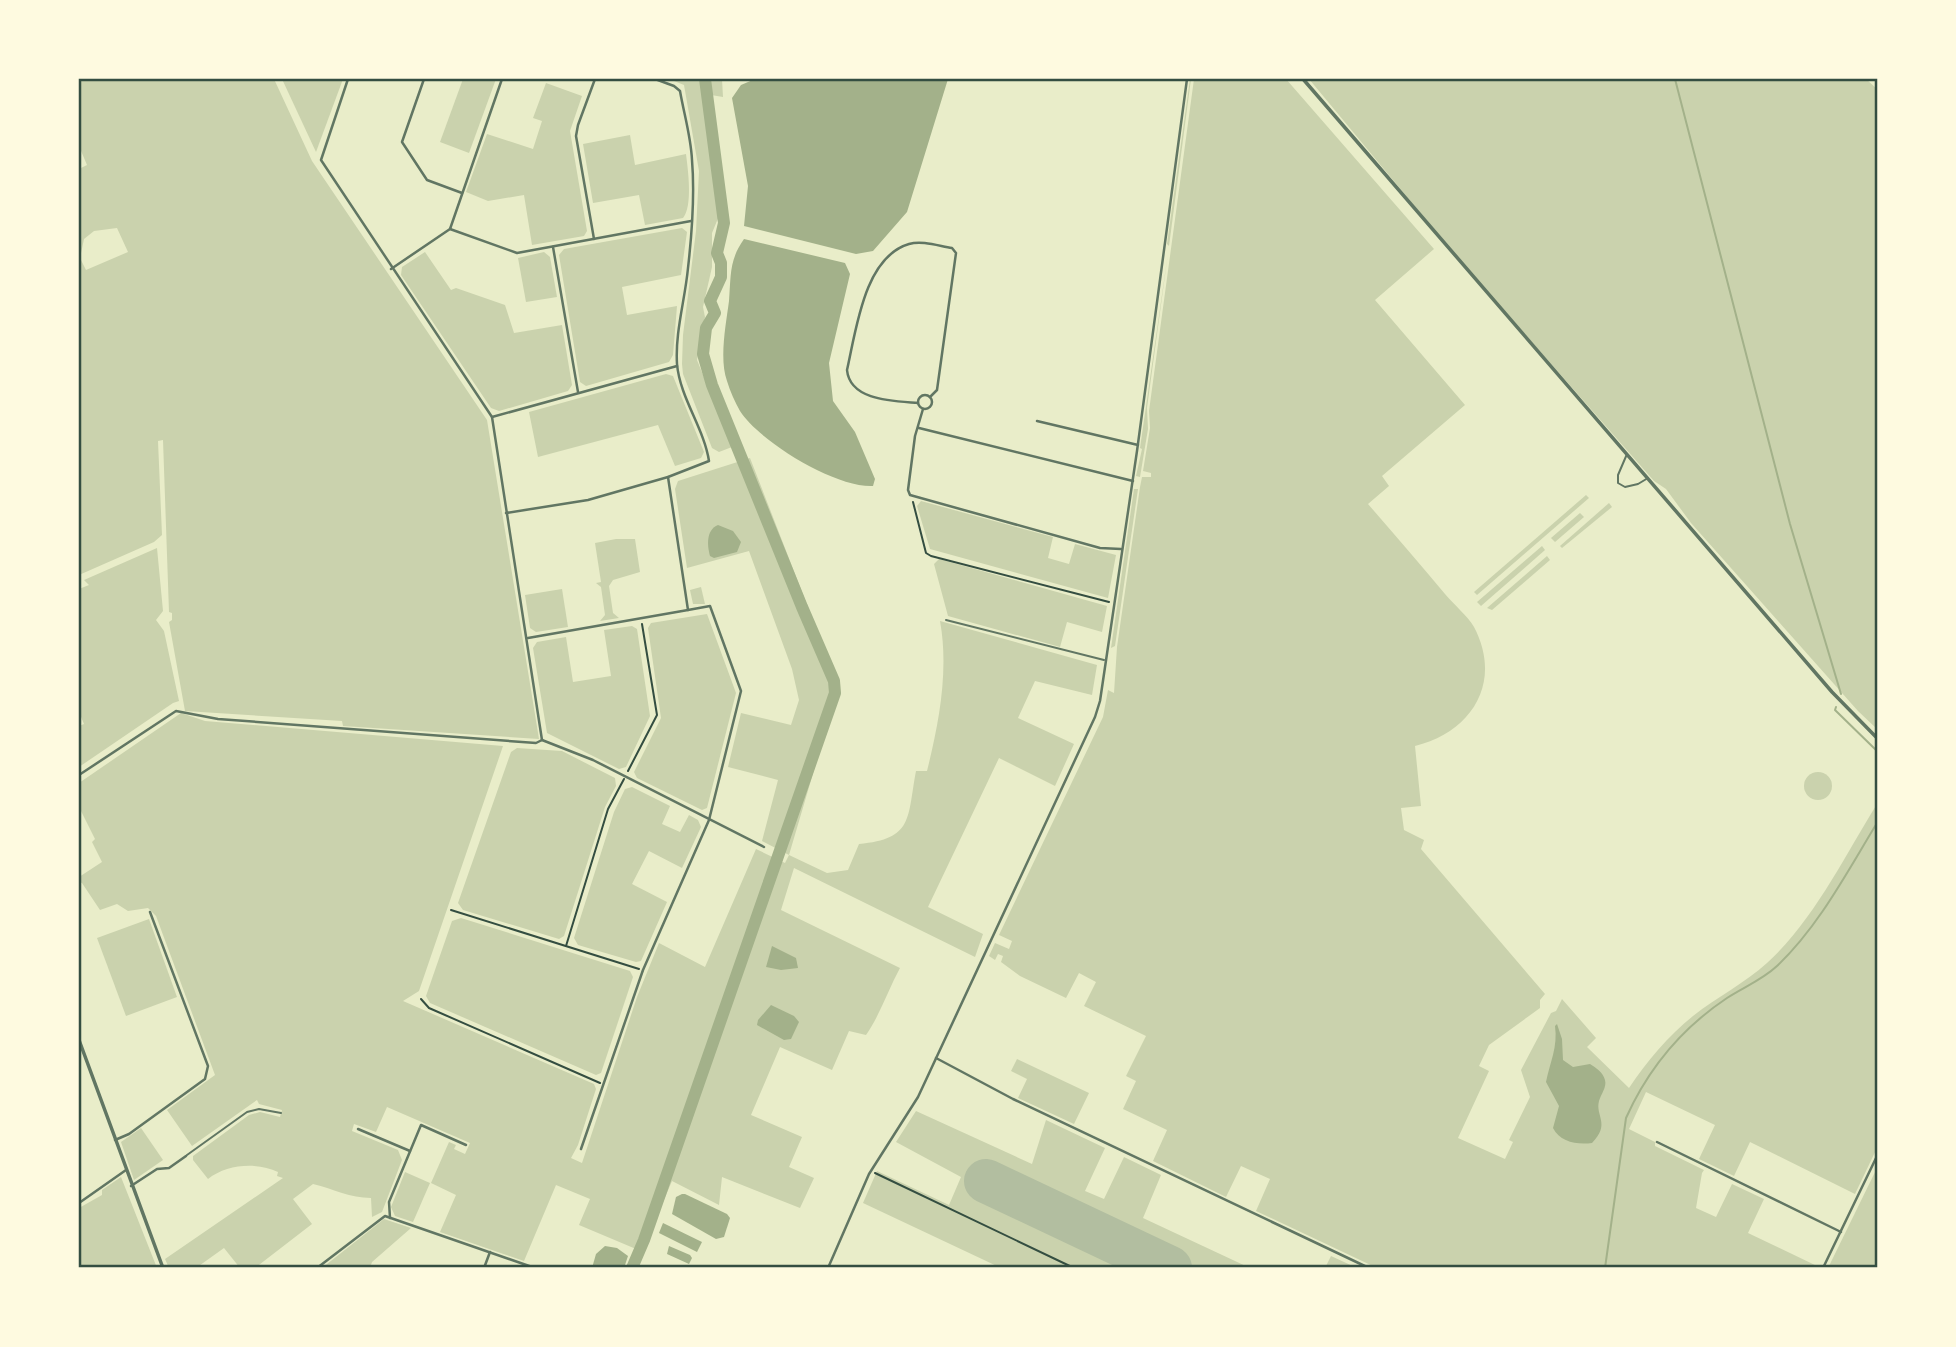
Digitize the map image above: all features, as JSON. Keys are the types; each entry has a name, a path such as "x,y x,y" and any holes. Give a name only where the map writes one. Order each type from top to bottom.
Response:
{"street":[{"path":"348,79 321,160 492,417 542,740"},
{"path":"424,79 402,142 428,180 462,193"},
{"path":"391,268 450,229 502,79"},
{"path":"594,239 576,132 595,79"},
{"path":"506,513 588,500 668,477 709,461 707,447 677,366 679,326 693,221 692,159 680,91 655,79"},
{"path":"828,1268 871,1171 918,1097 1090,729 1100,701 1133,481 1187,79"},
{"path":"1303,79 1832,692 1877,738"},
{"path":"450,229 517,253 693,221"},
{"path":"923,409 918,402 867,395 856,389 848,379 847,370 869,286 878,269 898,249 911,243 952,248 956,253 937,390 930,397"},
{"path":"553,247 578,393"},
{"path":"492,417 677,366"},
{"path":"918,402 923,396 930,397"},
{"path":"923,409 930,407 930,397"},
{"path":"923,409 908,490 912,496 1100,548 1121,550"},
{"path":"1037,421 1138,445"},
{"path":"918,428 1133,481"},
{"path":"668,477 688,610"},
{"path":"528,638 710,606 741,691 709,820 643,970 581,1149"},
{"path":"79,775 176,711 218,719 300,726 536,743 542,740 593,760 764,847"},
{"path":"115,1140 129,1134 205,1079 208,1073 208,1066 150,912"},
{"path":"79,1040 163,1268"},
{"path":"936,1058 1013,1099 1369,1268"},
{"path":"390,1218 389,1202 421,1125 466,1145"},
{"path":"358,1129 410,1151"},
{"path":"1657,1142 1841,1232"},
{"path":"131,1186 157,1169 169,1168 186,1156"},
{"path":"1829,1268 1823,1267 1877,1156"},
{"path":"79,1203 126,1170"},
{"path":"317,1268 380,1218 390,1218 535,1268"},
{"path":"484,1268 490,1252"}],"lane":[{"path":"1627,453 1616,480 1618,483 1625,487 1639,484 1648,478"},
{"path":"946,620 1106,660"},
{"path":"186,1156 247,1112 259,1109 281,1113"}],"path":[{"path":"912,496 926,553 931,556 1114,603"},
{"path":"566,946 608,810 657,715 641,619"},
{"path":"451,910 643,970"},
{"path":"421,999 429,1008 604,1084"},
{"path":"871,1171 1074,1268"}],"shaded area":[{"path":"79,79 274,79 312,161 487,420 539,739 343,726 342,721 185,711 169,622 172,620 172,613 169,612 163,440 158,441 162,535 154,542 79,575 79,169 87,165 79,146","holes":["117,228 128,252 86,270 80,258 84,239 94,231"]},
{"path":"282,79 343,79 316,152"},
{"path":"463,79 496,79 469,153 440,142"},
{"path":"669,79 722,79 723,97 705,94 715,155 719,216 712,233 712,267 703,307 705,317 697,360 732,447 719,452 712,448 683,374 683,335 696,231 699,171 684,85"},
{"path":"755,79 948,79 907,212 873,251 856,254 744,226 748,186 732,98 741,85"},
{"path":"1191,79 1169,246 1167,244"},
{"path":"1194,79 1286,79 1434,249 1375,300 1465,405 1382,476 1389,486 1368,504 1474,627 1482,647 1485,667 1477,702 1466,717 1435,739 1415,746 1421,806 1401,808 1404,830 1424,840 1421,849 1545,994 1540,1000 1540,1008 1489,1045 1479,1066 1489,1071 1458,1138 1505,1159 1513,1142 1509,1140 1530,1097 1521,1070 1551,1013 1556,1011 1562,999 1596,1038 1587,1047 1629,1088 1658,1049 1684,1024 1767,963 1784,946 1814,908 1877,804 1877,1148 1855,1194 1750,1142 1734,1176 1699,1159 1715,1125 1646,1092 1629,1129 1655,1142 1655,1146 1704,1170 1696,1208 1716,1217 1732,1184 1764,1199 1748,1233 1817,1266 1816,1268 1377,1268 1256,1211 1270,1179 1241,1166 1226,1197 1153,1161 1167,1130 1123,1109 1136,1081 1126,1076 1146,1036 1084,1006 1096,982 1079,973 1066,998 1020,976 1001,962 1003,956 998,954 995,960 989,956 995,943 1009,949 1012,941 999,935 1103,717 1108,690 1114,693 1117,647 1140,487 1142,477 1151,477 1151,473 1143,471 1150,428 1149,411"},
{"path":"1309,79 1866,79 1877,89 1877,729 1858,711 1691,523 1666,489 1654,481 1452,251"},
{"path":"546,83 582,96 570,131 587,231 584,236 532,245 524,195 488,201 466,192 487,134 533,149 542,121 533,118"},
{"path":"630,135 635,165 686,154 689,197 683,218 645,225 639,195 593,203 583,144"},
{"path":"682,228 687,232 681,275 622,287 627,315 677,306 673,355 669,362 586,386 580,382 559,255 564,249"},
{"path":"744,239 845,263 850,274 829,363 833,401 855,432 875,479 873,486 857,485 839,479 800,461 764,436 738,408 727,381 723,352 732,268"},
{"path":"425,252 451,290 456,288 505,305 514,333 562,325 572,385 568,391 499,411 491,408 401,275 402,267"},
{"path":"544,252 550,257 557,297 526,302 518,258"},
{"path":"1168,253 1140,477 1136,476 1142,449 1140,448"},
{"path":"666,374 673,376 704,452 701,458 675,466 658,425 538,457 529,412"},
{"path":"750,458 840,682 789,855 762,841 778,780 728,767 741,713 791,725 799,700 792,669 749,551 687,568 675,489 678,481"},
{"path":"1134,489 1138,489 1115,646 1111,648"},
{"path":"1586,495 1589,498 1477,595 1474,592"},
{"path":"921,501 1053,537 1048,558 1069,564 1075,544 1116,555 1108,598 930,549 917,506"},
{"path":"1609,503 1612,507 1562,548 1560,546"},
{"path":"1580,513 1584,517 1555,542 1551,538"},
{"path":"718,525 733,531 741,542 737,552 714,558 710,556 708,538 711,530"},
{"path":"635,539 640,572 613,580 609,586 613,613 619,618 600,621 605,615 601,587 596,583 601,582 595,543"},
{"path":"1542,546 1545,550 1481,606 1477,602"},
{"path":"157,548 163,611 156,620 164,631 179,701 79,767 79,726 84,724 79,712 79,589 89,585 84,580"},
{"path":"1547,556 1550,560 1492,610 1487,608"},
{"path":"939,559 1107,606 1102,632 1067,622 1060,647 948,616 934,564"},
{"path":"701,587 705,604 693,604 690,590"},
{"path":"562,589 568,627 536,632 530,628 525,595"},
{"path":"707,614 736,693 707,808 702,810 637,778 634,772 661,718 648,628 651,623"},
{"path":"940,621 1097,665 1092,695 1035,681 1018,718 1074,744 1055,786 999,758 928,907 983,934 975,957 794,868 781,910 900,968 866,1035 849,1031 832,1070 780,1047 751,1115 802,1137 789,1167 814,1178 800,1208 722,1177 719,1205 672,1181 635,1268 628,1268 636,1249 579,1225 590,1199 556,1185 524,1261 440,1232 456,1195 431,1183 449,1142 456,1145 454,1149 465,1154 470,1143 387,1107 376,1132 354,1124 352,1131 398,1150 402,1160 382,1212 372,1217 371,1198 349,1195 313,1184 293,1199 312,1224 255,1268 240,1268 224,1248 196,1268 169,1268 165,1259 283,1178 270,1169 242,1166 224,1170 208,1179 193,1160 193,1156 249,1115 260,1112 280,1117 282,1110 259,1104 257,1100 192,1146 167,1110 215,1075 156,916 148,908 128,911 117,904 100,910 79,882 79,877 102,862 92,842 95,839 79,807 79,783 181,713 205,721 503,746 419,991 403,1001 594,1084 596,1089 578,1145 571,1158 582,1163 637,997 659,943 705,967 756,849 785,863 789,855 827,873 848,870 859,844 890,837 905,823 916,771 927,771 939,715 943,677"},
{"path":"632,626 637,629 650,716 626,767 619,769 547,733 533,648 537,642 566,637 573,682 611,676 604,630"},
{"path":"517,748 562,751 615,778 616,786 605,807 564,936 559,939 463,910 458,903 511,752"},
{"path":"1818,772 1828,776 1832,786 1828,796 1818,800 1808,796 1804,786 1808,776"},
{"path":"632,787 670,806 662,824 680,832 689,815 698,820 701,827 682,868 649,851 632,884 667,902 641,961 636,962 578,945 574,938 614,812 625,789"},
{"path":"461,918 630,971 633,977 601,1073 596,1075 430,1003 426,996 452,921"},
{"path":"149,919 177,997 126,1016 97,938"},
{"path":"772,946 796,958 798,968 781,970 766,967"},
{"path":"771,1005 794,1016 799,1022 791,1039 784,1040 757,1025"},
{"path":"1557,1024 1562,1039 1563,1060 1573,1067 1590,1064 1601,1072 1605,1080 1598,1106 1601,1131 1592,1143 1570,1142 1560,1137 1553,1128 1559,1106 1546,1082 1555,1048"},
{"path":"1017,1059 1089,1093 1074,1124 1018,1098 1027,1079 1011,1071"},
{"path":"916,1111 1032,1164 1046,1120 1105,1148 1085,1191 1104,1199 1124,1157 1161,1175 1143,1218 1250,1268 1001,1268 863,1203 877,1171 949,1205 961,1177 896,1142"},
{"path":"141,1128 163,1160 134,1180 121,1142"},
{"path":"1877,1168 1877,1268 1829,1266"},
{"path":"405,1172 430,1183 413,1222 395,1216 391,1207"},
{"path":"121,1177 157,1268 79,1268 79,1208 102,1195 102,1190"},
{"path":"682,1194 727,1214 730,1218 724,1237 716,1239 672,1214 676,1197"},
{"path":"384,1219 411,1228 372,1262 370,1268 322,1268"},
{"path":"663,1223 702,1242 697,1252 659,1233"},
{"path":"605,1246 617,1248 628,1256 624,1268 592,1268 596,1254"},
{"path":"669,1246 690,1255 692,1258 689,1264 667,1254"},
{"path":"1331,1256 1357,1268 1325,1268"}],"waterway":[{"path":"632,1268 835,693 834,681 712,385 703,354 706,328 715,313 710,301 721,277 721,263 717,253 724,223 705,79"},
{"path":"1675,79 1790,524 1841,694"},
{"path":"1836,707 1835,710 1877,751"},
{"path":"1605,1268 1626,1118 1645,1083 1668,1051 1695,1023 1727,998 1771,971 1792,950 1831,898 1877,823"}],"runway":[{"path":"986,1181 1170,1268"}]}
